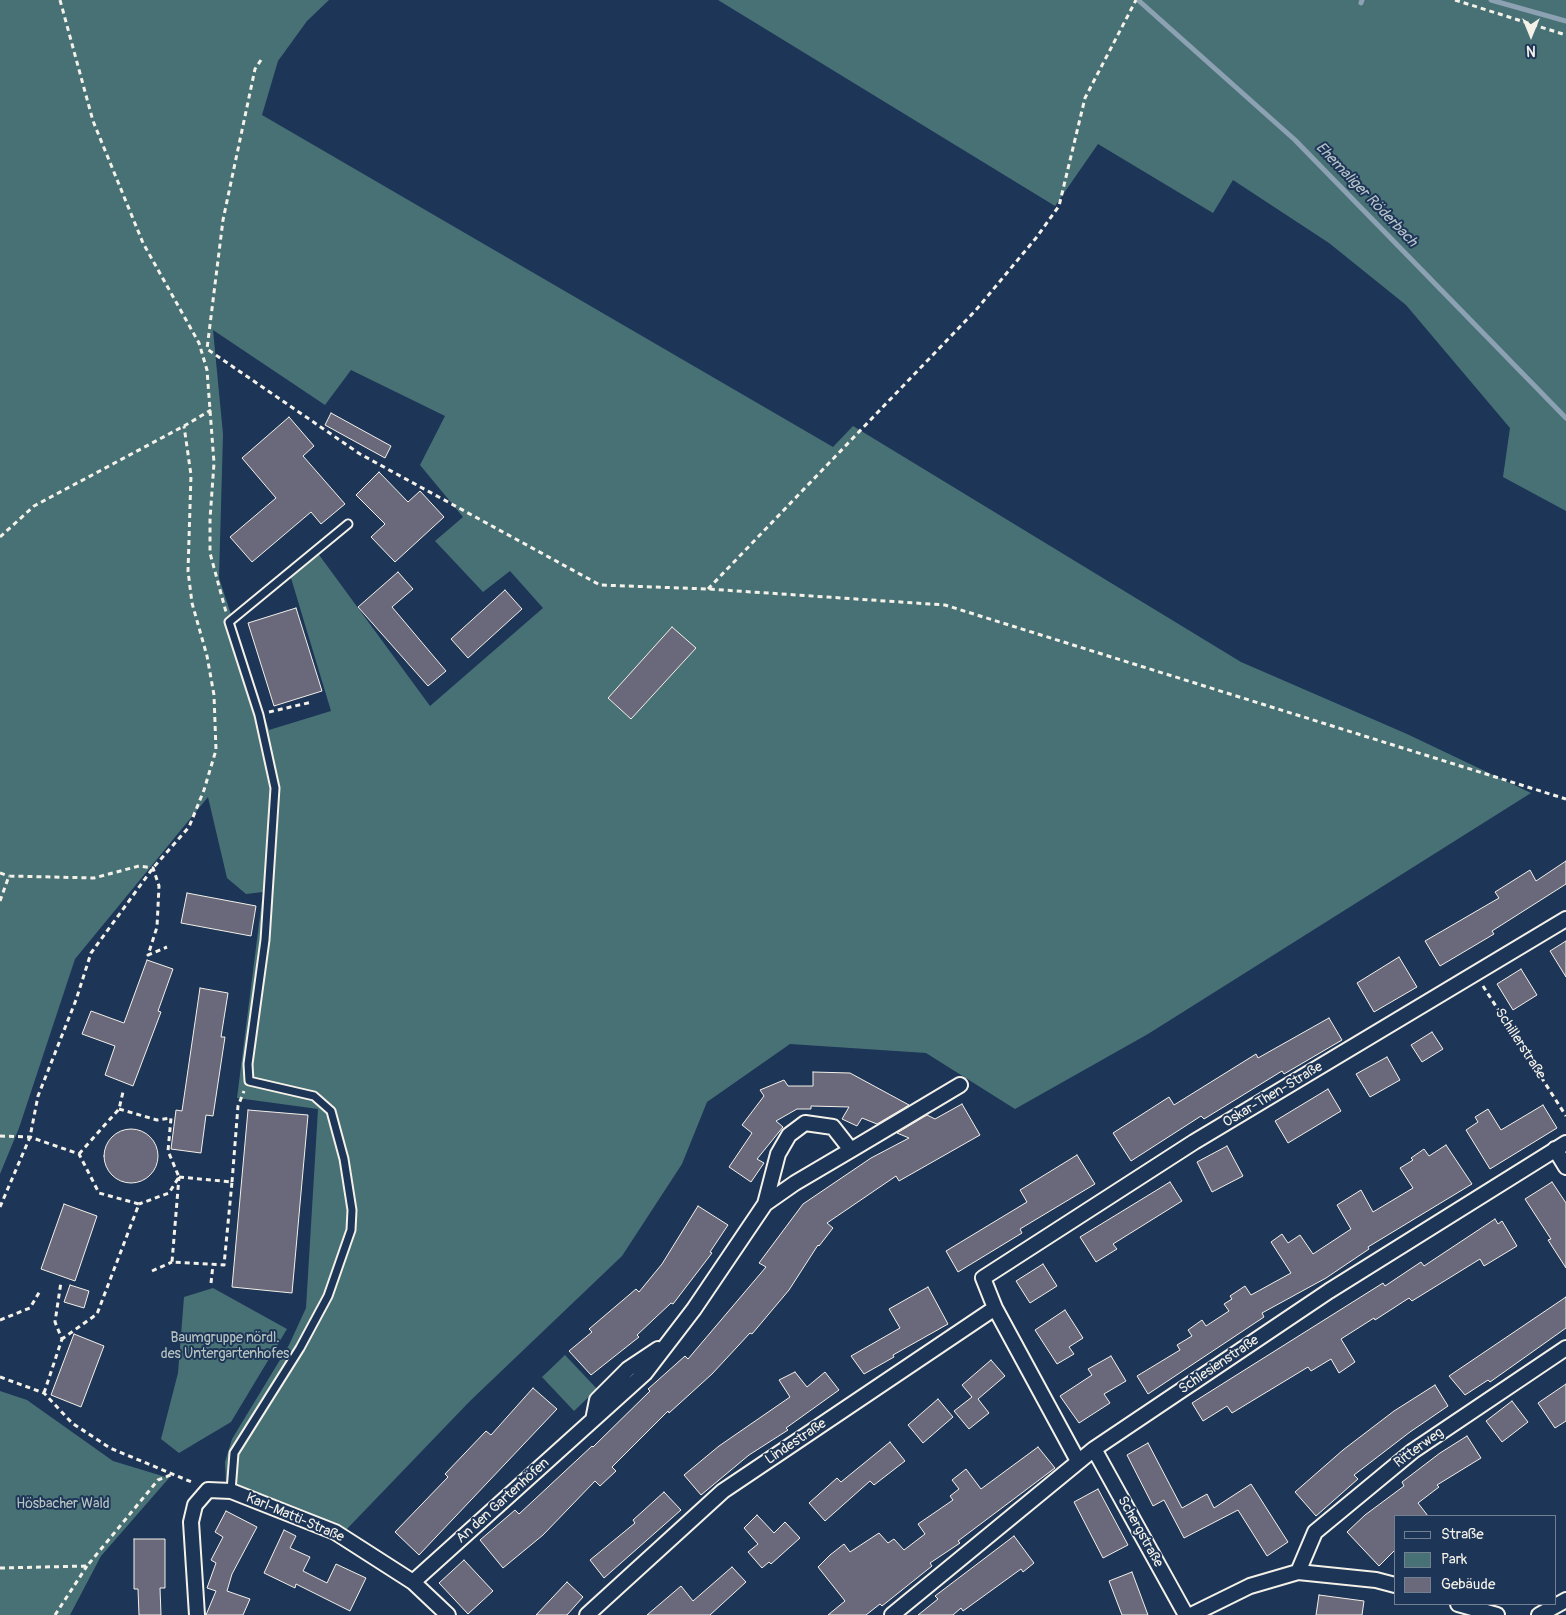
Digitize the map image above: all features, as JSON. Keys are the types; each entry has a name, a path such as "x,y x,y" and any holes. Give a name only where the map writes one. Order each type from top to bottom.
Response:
{"street":[{"name":"Oskar-Then-Straße","path":"995,1308 983,1278 1194,1142 1399,1020 1476,971 1566,919"},
{"name":"An den Gartenhöfen","path":"765,1204 794,1183 960,1085"},
{"name":"An den Gartenhöfen","path":"413,1582 645,1373 694,1308 765,1204 778,1154 790,1136 805,1123 833,1127 851,1150"},
{"path":"1561,1146 1566,1167"},
{"name":"Schlesienstraße","path":"892,1615 1094,1449 1328,1291 1561,1146"},
{"path":"995,1308 1078,1461"},
{"name":"Lindestraße","path":"587,1615 723,1491 995,1308"},
{"name":"Ritterweg","path":"1298,1572 1315,1532 1413,1451 1566,1348"},
{"name":"Schergstraße","path":"1094,1449 1186,1615"},
{"name":"Karl-Matti-Straße","path":"208,1490 231,1490 335,1532 413,1582 448,1615"},
{"path":"197,1615 191,1522 195,1505 208,1490"},
{"path":"1192,1615 1250,1586 1298,1572 1376,1580 1394,1585"},
{"path":"1539,1615 1566,1600"},
{"path":"1462,1605 1497,1615"}],"lane":[{"path":"231,1490 234,1453 300,1348 328,1296 351,1230 352,1210 344,1159 331,1110 314,1096 249,1081 248,1064 265,940 275,788 259,715 229,622 348,524"}],"path":[{"path":"60,0 93,120 143,243 199,343 207,370 214,462 210,553 229,622"},
{"path":"708,589 976,310 1036,238 1059,206 1086,98 1136,0"},
{"path":"1455,0 1566,35"},
{"path":"261,60 256,70 223,220 207,348 360,454 600,585 708,589 945,605 1566,799"},
{"path":"0,537 34,506 211,410"},
{"path":"0,1207 30,1137 38,1096 76,1000 92,953 153,868 189,827 204,790 216,750 214,695 207,656 192,604 188,571 191,475 184,426"},
{"path":"259,715 312,702"},
{"path":"0,873 9,876 94,878 139,866 153,868"},
{"path":"153,868 159,886 157,927 148,955 167,947"},
{"path":"0,901 9,876"},
{"name":"Schillerstraße","path":"1476,971 1566,1116"},
{"path":"152,1271 172,1262 224,1265 238,1106 249,1081"},
{"path":"79,1154 119,1109 123,1092"},
{"path":"119,1109 157,1120 170,1118 168,1151 179,1177 172,1262"},
{"path":"0,1136 30,1137 79,1154 99,1193 139,1204 169,1193 179,1177"},
{"path":"179,1177 232,1182"},
{"path":"44,1393 62,1339 97,1314 139,1204"},
{"path":"211,1283 213,1265"},
{"path":"61,1282 55,1322 62,1339"},
{"path":"0,1320 30,1308 40,1291"},
{"path":"0,1377 44,1393 72,1423 110,1448 208,1490"},
{"path":"55,1615 87,1566 158,1480 173,1474"},
{"path":"0,1568 87,1566"}],"green space":[{"path":"0,0 329,0 307,21 278,61 262,115 833,447 853,426 1241,662 1407,734 1531,793 1148,1034 1015,1109 926,1053 790,1044 707,1102 682,1164 622,1256 470,1401 345,1531 226,1484 225,1462 232,1439 289,1345 306,1308 318,1109 237,1098 263,892 246,894 227,878 208,797 75,959 19,1128 0,1174","holes":["213,330 325,405 351,370 445,416 420,465 463,517 435,541 483,592 510,571 543,608 430,706 314,548 288,568 331,711 269,730 219,578 223,434"]},
{"path":"718,0 1566,0 1566,511 1503,477 1510,428 1406,305 1329,243 1233,180 1213,213 1098,144 1055,206"},
{"name":"Baumgruppe nördl. des Untergartenhofes","path":"213,1288 287,1329 231,1422 179,1453 161,1439 178,1373 184,1297"},
{"path":"565,1355 597,1389 574,1411 542,1377"},
{"name":"Hösbacher Wald","path":"0,1391 27,1400 113,1461 169,1478 101,1556 70,1615 0,1615"}],"building":[{"path":"331,413 391,446 385,458 325,425"},
{"path":"289,417 314,446 303,456 345,504 321,524 311,512 252,562 230,537 276,498 242,458"},
{"path":"379,472 408,502 420,491 444,517 395,562 371,537 385,524 356,495"},
{"path":"398,572 413,589 392,607 446,671 428,686 358,607"},
{"path":"505,590 522,609 468,658 451,639"},
{"path":"296,608 322,691 274,706 248,623"},
{"path":"672,627 696,648 631,719 608,698"},
{"path":"1566,861 1566,884 1492,931 1494,934 1440,966 1425,941 1499,898 1495,892 1530,870 1536,881"},
{"path":"187,893 256,906 251,936 181,923"},
{"path":"1566,941 1566,977 1550,951"},
{"path":"1399,957 1417,987 1374,1012 1357,983"},
{"path":"147,960 173,969 158,1011 161,1012 133,1086 105,1075 115,1046 82,1034 91,1011 124,1023"},
{"path":"1521,969 1537,995 1513,1010 1497,984"},
{"path":"200,988 228,993 221,1037 225,1037 213,1116 206,1115 201,1153 171,1149 176,1110 182,1111"},
{"path":"1329,1018 1342,1040 1284,1074 1282,1071 1204,1119 1201,1116 1131,1161 1113,1133 1169,1097 1174,1105 1256,1054 1258,1058"},
{"path":"1432,1032 1443,1049 1422,1062 1411,1045"},
{"path":"1387,1057 1400,1080 1370,1097 1356,1074"},
{"path":"813,1072 850,1073 909,1105 877,1124 862,1118 857,1126 842,1119 849,1107 811,1106 811,1109 797,1109 776,1121 783,1127 757,1159 764,1163 751,1182 729,1167 752,1133 742,1125 764,1096 760,1090 784,1080 788,1086 813,1086"},
{"path":"1328,1089 1341,1111 1288,1143 1275,1121"},
{"path":"962,1104 980,1135 899,1181 896,1176 827,1223 833,1228 818,1245 789,1290 752,1334 750,1333 712,1374 669,1413 668,1411 612,1467 616,1471 600,1486 595,1481 543,1535 503,1568 480,1540 515,1510 519,1514 593,1447 650,1391 648,1389 685,1356 688,1359 766,1267 759,1263 803,1204 871,1158 909,1138 897,1133 927,1115 935,1119"},
{"path":"1543,1105 1557,1128 1490,1169 1466,1130 1478,1122 1475,1117 1488,1109 1501,1130"},
{"path":"248,1110 308,1115 292,1293 232,1287"},
{"path":"131,1129 141,1131 150,1137 156,1146 158,1156 156,1166 150,1175 141,1181 131,1183 121,1181 112,1175 106,1166 104,1156 106,1146 112,1137 121,1131"},
{"path":"1446,1145 1472,1184 1368,1247 1369,1249 1326,1278 1262,1313 1264,1317 1148,1394 1137,1376 1180,1350 1177,1345 1192,1336 1188,1330 1202,1320 1206,1326 1229,1311 1224,1304 1232,1299 1230,1296 1245,1286 1251,1295 1291,1273 1271,1242 1282,1234 1288,1243 1300,1235 1313,1254 1351,1229 1337,1205 1361,1190 1373,1212 1413,1188 1400,1168 1413,1160 1411,1158 1424,1149 1429,1156"},
{"path":"1227,1146 1243,1176 1212,1192 1197,1162"},
{"path":"1077,1155 1095,1184 1020,1229 1022,1233 958,1272 946,1251 1027,1202 1020,1190"},
{"path":"1170,1182 1182,1201 1113,1244 1117,1249 1096,1262 1080,1237"},
{"path":"1552,1182 1566,1203 1566,1268 1548,1240 1551,1239 1525,1199"},
{"path":"64,1204 97,1216 75,1281 41,1269"},
{"path":"698,1206 728,1225 710,1252 712,1253 673,1304 671,1303 637,1335 639,1337 591,1375 569,1351 592,1332 589,1329 636,1289 639,1292 662,1264"},
{"path":"1495,1219 1498,1224 1502,1221 1517,1246 1484,1266 1480,1259 1412,1301 1409,1298 1341,1339 1355,1362 1339,1373 1331,1359 1311,1371 1308,1367 1232,1413 1227,1406 1203,1421 1192,1403 1383,1283 1385,1286 1421,1262 1424,1266"},
{"path":"1043,1264 1057,1286 1030,1303 1016,1281"},
{"path":"70,1285 89,1291 84,1308 64,1302"},
{"path":"928,1287 948,1324 864,1374 851,1356 900,1328 889,1309"},
{"path":"1566,1297 1566,1328 1490,1382 1488,1380 1465,1395 1449,1376"},
{"path":"1065,1310 1083,1338 1069,1347 1074,1354 1057,1364 1035,1330"},
{"path":"74,1334 104,1346 81,1407 51,1395"},
{"path":"1111,1356 1126,1381 1104,1394 1110,1403 1079,1423 1060,1396 1092,1375 1088,1369"},
{"path":"991,1360 1005,1376 978,1399 989,1413 969,1429 954,1411 972,1397 962,1385"},
{"path":"795,1372 807,1387 825,1372 839,1390 786,1428 788,1430 749,1455 701,1495 684,1475 719,1446 790,1397 779,1380"},
{"path":"1566,1384 1566,1421 1555,1428 1538,1403"},
{"path":"1435,1385 1448,1406 1410,1432 1354,1475 1358,1479 1316,1516 1295,1492 1343,1450 1394,1411"},
{"path":"533,1388 557,1409 419,1555 395,1532 448,1477 445,1474 486,1431 491,1435"},
{"path":"938,1399 953,1417 923,1443 908,1425"},
{"path":"1512,1401 1528,1422 1502,1442 1486,1421"},
{"path":"1467,1436 1481,1458 1437,1485 1439,1487 1418,1503 1427,1515 1394,1515 1394,1551 1379,1566 1347,1532 1365,1515 1404,1486 1402,1482 1440,1453"},
{"path":"890,1442 905,1461 874,1485 870,1481 825,1521 809,1503 837,1478 841,1482"},
{"path":"1148,1443 1182,1508 1207,1494 1214,1508 1251,1484 1288,1542 1267,1556 1238,1510 1184,1538 1164,1500 1153,1506 1127,1455"},
{"path":"1038,1447 1055,1468 958,1541 960,1543 930,1563 932,1566 882,1606 880,1604 866,1615 828,1615 845,1601 818,1567 830,1555 844,1544 850,1552 879,1533 888,1543 894,1539 904,1550 925,1534 918,1524 953,1500 950,1496 959,1489 952,1480 966,1469 981,1489"},
{"path":"1098,1489 1128,1545 1103,1558 1074,1502"},
{"path":"664,1492 681,1510 604,1578 590,1560 635,1523 633,1520"},
{"path":"226,1511 257,1527 232,1574 227,1591 250,1599 243,1615 206,1615 216,1591 207,1588 216,1563 211,1560 223,1537 215,1532"},
{"path":"757,1515 774,1533 785,1522 800,1538 771,1564 769,1562 762,1568 748,1552 758,1544 744,1528"},
{"path":"284,1530 296,1536 290,1548 310,1557 303,1571 327,1583 336,1564 366,1578 350,1611 296,1584 295,1588 264,1573"},
{"path":"1014,1536 1034,1563 1023,1572 1021,1569 963,1611 961,1608 953,1615 918,1615 938,1599 935,1596"},
{"path":"134,1539 165,1539 165,1588 160,1588 161,1615 139,1615 138,1589 134,1589"},
{"path":"464,1560 493,1591 468,1614 439,1583"},
{"path":"732,1567 746,1582 710,1615 647,1615 681,1586 693,1601"},
{"path":"1132,1572 1148,1615 1122,1615 1109,1581"},
{"path":"567,1582 583,1597 567,1615 536,1615"},
{"path":"1319,1595 1364,1601 1362,1615 1316,1615"}],"waterway":[{"name":"Ehemaliger Röderbach","path":"1138,0 1295,140 1566,418"},
{"path":"1491,0 1566,21"}]}
